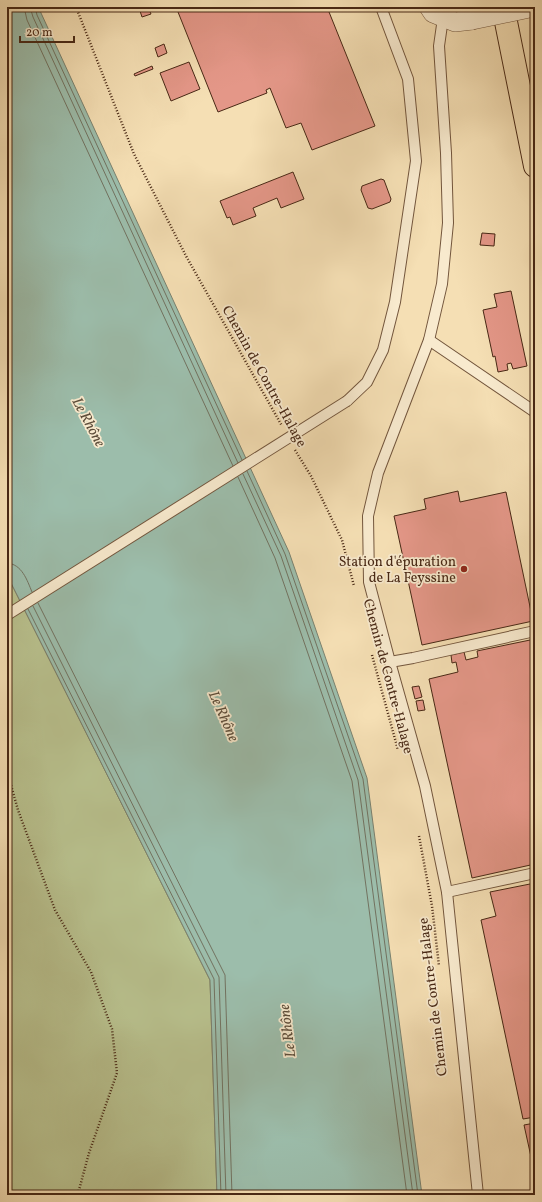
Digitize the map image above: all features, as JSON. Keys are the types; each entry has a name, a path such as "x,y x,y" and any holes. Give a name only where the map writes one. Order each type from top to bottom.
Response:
{"highway":[{"path":"503,7 535,166"}],"street":[{"path":"436,12 455,22 472,20 534,7"}],"lane":[{"path":"7,616 347,401 367,382 383,350 395,302 416,161 408,79 381,7"},
{"path":"436,12 446,153 448,222 442,284 429,340 378,473 368,516 369,582 425,786 447,892 478,1195"},
{"path":"429,340 535,412"},
{"path":"390,662 535,631"},
{"path":"447,892 535,873"}],"path":[{"name":"Chemin de Contre-Halage","path":"76,7 134,154 186,256 283,428"},
{"name":"Chemin de Contre-Halage","path":"295,449 311,476 342,540 354,586"},
{"name":"Chemin de Contre-Halage","path":"372,654 398,750"},
{"path":"7,772 18,810 55,910 91,972 112,1029 117,1073 89,1154 80,1190 77,1195"},
{"name":"Chemin de Contre-Halage","path":"418,831 432,906 439,968"}],"green space":[{"path":"7,575 210,980 217,1195 7,1195"}],"water":[{"name":"Le Rhône","path":"7,7 39,7 289,552 367,778 422,1195 217,1195 210,980 7,575"}],"building":[{"path":"148,7 151,14 142,17 139,8"},
{"path":"176,7 327,7 375,126 312,150 301,123 286,128 270,88 266,90 267,93 218,112"},
{"path":"164,44 167,53 158,57 155,48"},
{"path":"189,62 200,89 171,101 160,73"},
{"path":"152,66 153,69 135,76 134,74"},
{"path":"293,172 304,199 281,208 277,198 253,208 256,216 233,225 230,217 227,218 220,201"},
{"path":"381,179 384,180 391,199 390,202 372,209 368,208 361,190 362,186"},
{"path":"482,233 495,234 494,246 480,245"},
{"path":"511,291 527,366 513,369 511,363 507,364 508,370 498,372 495,356 493,357 483,310 497,307 494,294"},
{"name":"Station d'épuration de La Feyssine","path":"458,491 460,502 506,492 533,621 422,645 394,516 426,509 424,499"},
{"path":"535,639 535,864 472,878 429,679 458,672 456,662 452,663 451,655 464,652 466,660 478,657 477,651"},
{"path":"419,686 422,697 415,699 412,687"},
{"path":"423,700 425,710 418,711 416,701"},
{"path":"535,883 535,1117 523,1119 481,920 496,916 490,892"},
{"path":"535,1123 535,1175 524,1125"}],"place":[{"name":"Station d'épuration de La Feyssine","path":"464,569"}]}
